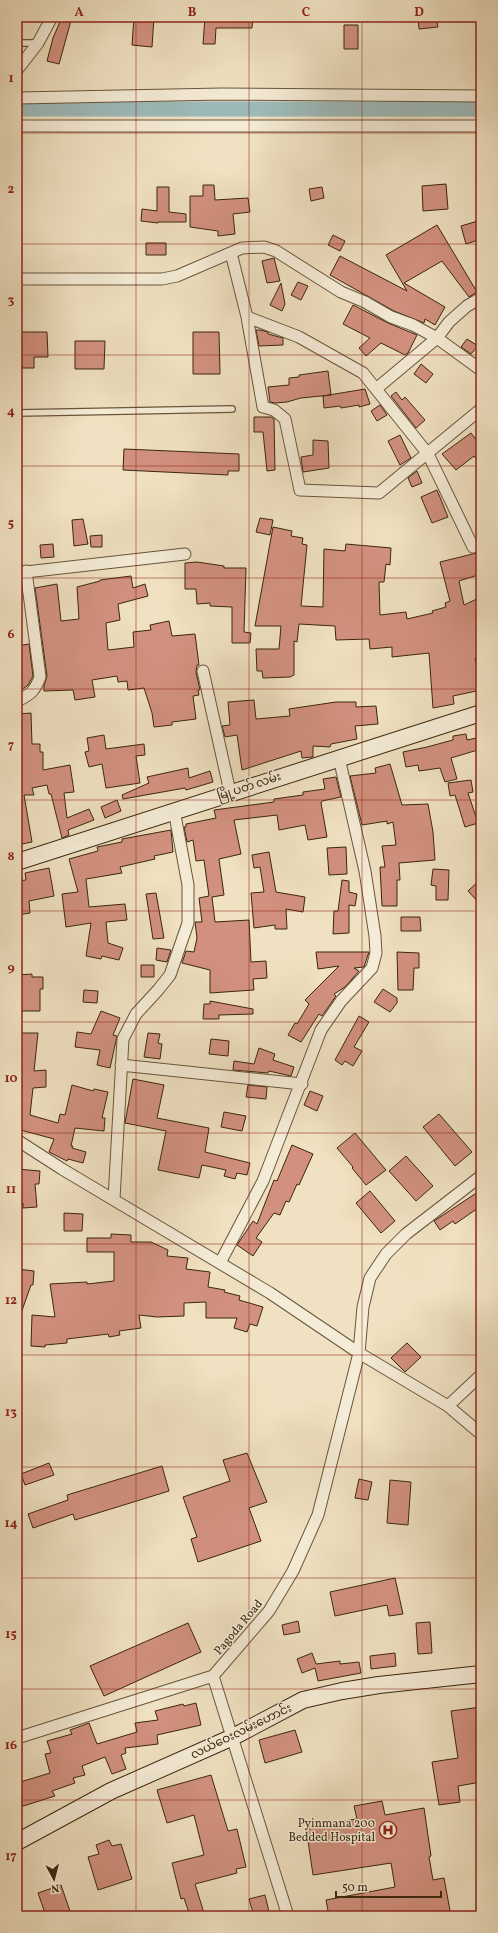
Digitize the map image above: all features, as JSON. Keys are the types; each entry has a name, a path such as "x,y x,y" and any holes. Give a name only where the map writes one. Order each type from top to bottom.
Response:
{"street":[{"path":"17,70 38,43 52,17"},
{"path":"17,98 222,94 481,96"},
{"path":"17,126 481,126"},
{"path":"17,279 162,279 177,276 242,248 264,247 276,251 341,292 365,302 391,317 412,324 437,338 481,370"},
{"path":"231,253 247,317 263,407 274,410 285,419 300,490 379,494 481,409"},
{"path":"376,389 437,338 449,322 467,306 481,298"},
{"path":"247,317 299,337 363,374 428,454 473,547"},
{"path":"17,701 32,694 36,689 40,678 22,572 184,554"},
{"path":"203,670 230,792"},
{"name":"မြို့ပတ် လမ်း","path":"17,862 230,792 481,713"},
{"path":"220,1263 263,1181 302,1084 321,1030 342,1001 362,981 372,968 376,953 375,936 365,871 338,758"},
{"path":"114,1199 123,1039 136,1014 170,975 188,923 188,885 174,810"},
{"path":"121,1065 302,1084"},
{"path":"17,1140 62,1169 270,1293 359,1353 448,1406 481,1434"},
{"name":"Pagoda Road","path":"213,1676 269,1611 296,1564 318,1515 328,1479 337,1435 359,1353 363,1306 370,1278 386,1254 406,1234 481,1176"},
{"path":"448,1406 481,1375"},
{"name":"လယ်ဝေးလမ်းဟောင်း","path":"17,1842 111,1791 233,1738 303,1700 342,1691 379,1685 481,1674"},
{"path":"17,1738 213,1676 288,1916"}],"lane":[{"path":"17,43 38,43"},
{"path":"17,413 232,409"}],"building":[{"path":"62,17 72,17 59,64 47,61 53,38"},
{"path":"134,17 154,17 152,47 132,45"},
{"path":"205,17 253,17 252,28 216,28 215,44 203,44"},
{"path":"418,17 436,17 438,27 419,29"},
{"path":"344,25 358,25 358,49 344,49"},
{"path":"446,184 448,209 423,211 422,186"},
{"path":"203,185 214,185 215,200 248,198 250,212 233,214 235,234 218,236 218,231 190,227 190,196 203,196"},
{"path":"157,187 169,187 169,212 186,214 186,222 158,223 141,221 142,209 157,211"},
{"path":"322,187 324,198 311,201 309,189"},
{"path":"481,220 481,239 466,244 461,226"},
{"path":"437,225 477,292 469,297 442,261 404,283 445,307 435,325 425,319 424,323 394,311 330,275 340,256 407,291 386,255"},
{"path":"333,235 345,241 340,251 328,245"},
{"path":"146,243 166,243 166,255 146,255"},
{"path":"274,258 280,281 267,283 262,261"},
{"path":"298,282 308,286 301,300 291,295"},
{"path":"281,283 285,304 282,311 270,305"},
{"path":"353,305 388,323 417,335 408,353 405,355 381,343 366,356 359,348 370,338 343,324"},
{"path":"256,330 268,332 268,334 283,338 283,345 259,346"},
{"path":"17,332 47,332 48,357 34,357 34,368 22,368 21,357 17,357"},
{"path":"193,332 219,332 220,374 193,374"},
{"path":"467,339 478,346 471,354 461,347"},
{"path":"75,341 105,341 104,369 75,369"},
{"path":"421,364 433,374 426,383 414,374"},
{"path":"328,371 331,395 301,398 287,402 270,402 268,387 289,385 289,378 299,377 299,375"},
{"path":"365,389 370,404 359,407 359,405 341,408 340,406 324,408 323,396"},
{"path":"396,392 402,400 405,397 425,420 416,428 391,396"},
{"path":"380,405 387,415 377,421 371,411"},
{"path":"254,417 271,417 274,419 275,470 267,471 263,432 254,432"},
{"path":"471,433 481,446 481,466 474,456 456,470 442,454"},
{"path":"400,435 411,458 400,465 388,441"},
{"path":"313,440 328,441 329,468 303,472 301,457 313,455"},
{"path":"124,449 239,454 239,471 228,471 228,475 123,470"},
{"path":"417,471 422,483 412,487 408,478"},
{"path":"437,490 448,517 432,523 421,497"},
{"path":"260,518 273,520 270,535 256,532"},
{"path":"83,519 88,544 74,546 72,520"},
{"path":"273,527 292,531 291,536 303,538 302,544 307,545 301,606 323,607 324,549 345,551 346,544 391,548 390,565 386,564 384,582 379,582 380,615 406,612 407,619 433,613 432,611 446,607 445,603 450,601 440,562 481,552 481,574 459,581 464,605 481,597 481,657 475,658 481,690 453,696 454,704 433,708 429,653 392,657 392,647 370,649 369,639 336,640 335,626 299,624 297,642 294,641 294,675 290,677 263,678 262,671 257,671 256,649 279,649 281,626 255,626"},
{"path":"102,535 102,547 91,547 90,536"},
{"path":"53,544 54,557 41,558 40,545"},
{"path":"197,562 224,566 224,568 246,568 244,632 251,633 250,643 232,643 232,607 210,606 210,603 197,604 196,589 185,589 185,563"},
{"path":"131,576 133,588 145,584 148,596 118,604 120,620 106,623 108,650 134,647 133,632 151,630 150,625 169,621 172,636 195,634 199,665 197,665 196,672 200,690 198,690 199,695 193,696 196,719 172,722 172,725 154,727 152,713 144,688 128,690 127,681 118,682 117,676 92,680 95,697 75,700 73,690 44,691 47,676 35,588 57,584 61,621 79,619 77,587 100,580"},
{"path":"29,644 33,676 28,685 21,690 17,662 17,646"},
{"path":"254,700 256,719 290,716 289,709 336,702 356,702 356,707 376,706 378,724 355,726 357,739 331,744 330,747 313,746 313,757 302,758 301,751 242,770 237,735 225,737 222,726 230,725 228,702"},
{"path":"31,713 32,744 40,744 40,752 43,752 43,770 70,765 74,792 64,793 67,818 89,809 94,820 68,830 69,835 62,838 51,794 49,794 47,785 32,788 34,795 24,795 32,842 17,845 18,714"},
{"path":"466,734 467,740 481,737 481,749 451,758 457,779 445,782 440,768 419,771 418,765 406,767 403,752 453,740 453,736"},
{"path":"104,735 106,749 144,744 145,755 136,756 140,783 106,788 102,764 89,767 85,752 89,751 87,738"},
{"path":"390,764 402,805 428,804 433,832 435,860 399,863 400,880 397,880 397,906 382,906 380,867 385,867 382,846 396,845 393,822 387,824 387,821 362,825 350,776 376,773 375,768"},
{"path":"188,768 189,778 210,771 213,782 186,790 185,788 123,799 122,795 149,783 147,777"},
{"path":"336,777 341,797 322,801 321,803 327,837 308,840 305,825 279,830 277,815 234,820 241,854 219,859 224,895 212,897 215,922 249,920 251,962 266,961 267,978 253,979 254,990 210,993 210,970 182,963 186,951 194,952 197,938 195,922 202,922 199,898 209,896 204,860 196,861 193,840 187,842 184,827 186,827 186,824 216,818 214,810 274,802 274,799 303,795 303,792 325,789 323,779"},
{"path":"471,780 473,792 468,793 478,823 465,827 455,795 450,796 448,783"},
{"path":"117,800 121,811 105,818 101,807"},
{"path":"171,830 173,852 154,856 155,859 120,867 122,873 86,879 89,907 125,904 127,920 106,922 108,943 123,948 119,960 102,956 101,959 86,956 91,923 66,927 62,894 78,892 69,859 98,851 97,847 122,842 122,839"},
{"path":"346,847 347,874 329,875 327,848"},
{"path":"269,852 276,892 305,897 303,912 286,909 287,929 275,929 275,925 254,928 251,893 264,892 260,867 254,868 252,855"},
{"path":"49,868 54,896 29,901 30,913 17,915 17,881 26,880 25,873"},
{"path":"433,869 449,870 448,900 436,900 436,886 431,885"},
{"path":"481,879 481,905 468,891"},
{"path":"342,880 349,881 349,892 357,894 355,906 349,905 349,933 333,934 334,911 338,911"},
{"path":"156,893 164,938 153,939 146,894"},
{"path":"401,917 420,917 421,931 401,931"},
{"path":"157,948 171,950 167,962 156,960"},
{"path":"316,952 369,952 364,967 354,968 359,971 345,987 334,994 336,996 322,1016 319,1014 301,1042 288,1035 295,1023 297,1024 309,1004 305,1000 339,966 318,969"},
{"path":"397,952 419,953 419,968 414,968 413,990 398,990"},
{"path":"141,965 154,965 154,977 141,977"},
{"path":"32,974 32,977 43,977 43,989 40,989 40,1011 21,1011 21,995 17,996 17,975"},
{"path":"383,989 397,998 397,1003 390,1012 374,1002"},
{"path":"84,990 98,991 97,1003 83,1002"},
{"path":"210,1001 253,1009 253,1014 219,1015 219,1019 203,1019 204,1004 210,1004"},
{"path":"101,1011 120,1018 113,1035 117,1036 110,1068 97,1065 100,1050 75,1047 77,1032 91,1034"},
{"path":"359,1016 369,1022 354,1047 362,1051 353,1066 345,1061 342,1065 335,1060"},
{"path":"18,1033 38,1033 34,1071 46,1070 46,1087 33,1088 30,1115 58,1123 60,1114 65,1115 72,1085 93,1091 94,1089 108,1092 102,1118 105,1118 104,1131 75,1128 71,1146 73,1146 72,1148 86,1152 83,1163 68,1159 67,1161 49,1152 54,1139 17,1129 17,1077 19,1077 21,1045 19,1045"},
{"path":"148,1033 160,1034 158,1043 162,1044 160,1059 144,1057"},
{"path":"211,1039 229,1041 228,1056 209,1054"},
{"path":"259,1048 275,1054 273,1060 294,1067 291,1076 269,1071 268,1073 233,1070 234,1061 254,1064"},
{"path":"133,1079 164,1085 157,1118 209,1128 205,1152 250,1163 247,1175 237,1173 235,1179 224,1176 226,1170 202,1165 199,1178 158,1170 166,1131 125,1123"},
{"path":"248,1085 267,1087 266,1099 246,1097"},
{"path":"310,1091 323,1096 317,1111 304,1105"},
{"path":"224,1112 246,1116 242,1131 221,1127"},
{"path":"439,1114 472,1152 455,1166 423,1127"},
{"path":"355,1133 386,1170 366,1185 337,1148"},
{"path":"292,1145 313,1154 299,1185 297,1184 289,1202 286,1201 280,1215 274,1213 256,1238 262,1242 253,1256 237,1245 253,1221 257,1224 274,1180 277,1181"},
{"path":"406,1156 433,1186 416,1201 389,1171"},
{"path":"17,1169 40,1171 39,1184 35,1184 37,1207 23,1208 23,1203 17,1204"},
{"path":"481,1190 481,1206 455,1224 453,1221 440,1230 434,1221"},
{"path":"370,1191 395,1221 381,1233 356,1203"},
{"path":"64,1213 83,1214 82,1231 64,1231"},
{"path":"111,1234 131,1235 131,1242 151,1242 168,1250 167,1256 188,1258 186,1269 210,1272 208,1287 225,1290 224,1292 240,1296 239,1300 263,1307 257,1326 250,1324 247,1332 234,1328 237,1318 206,1318 206,1302 184,1303 184,1316 157,1317 139,1315 141,1328 119,1331 120,1335 109,1337 108,1334 67,1339 67,1343 45,1345 45,1347 31,1346 32,1315 55,1317 50,1284 87,1282 87,1284 114,1281 114,1252 87,1252 87,1238 111,1238"},
{"path":"17,1269 34,1271 33,1285 31,1285 19,1319 17,1318"},
{"path":"407,1343 421,1357 405,1372 391,1358"},
{"path":"247,1453 267,1502 249,1508 261,1541 198,1562 191,1539 197,1537 183,1497 230,1481 223,1460"},
{"path":"49,1463 54,1475 25,1485 21,1474"},
{"path":"162,1466 169,1491 75,1520 73,1514 33,1528 28,1514 68,1500 67,1495"},
{"path":"359,1479 372,1482 368,1500 355,1498"},
{"path":"390,1480 411,1482 408,1525 387,1523"},
{"path":"395,1578 403,1614 389,1616 387,1605 335,1616 330,1592"},
{"path":"298,1621 300,1632 284,1635 282,1625"},
{"path":"430,1622 432,1653 418,1654 416,1623"},
{"path":"188,1623 201,1652 104,1696 90,1666"},
{"path":"312,1653 316,1664 340,1661 340,1664 359,1662 361,1673 318,1681 315,1668 302,1673 297,1659"},
{"path":"395,1653 396,1666 371,1669 370,1656"},
{"path":"196,1703 201,1725 157,1735 158,1744 125,1748 126,1753 121,1755 126,1769 112,1774 105,1757 82,1766 85,1775 73,1778 75,1783 52,1791 55,1796 17,1808 17,1783 50,1773 45,1754 51,1753 47,1741 72,1734 70,1730 89,1723 97,1744 137,1732 135,1723 158,1720 155,1711 183,1704 184,1706"},
{"path":"481,1707 481,1782 458,1786 460,1802 439,1805 432,1762 458,1758 451,1711"},
{"path":"295,1730 302,1752 265,1763 259,1740"},
{"path":"211,1775 228,1831 237,1829 246,1867 236,1869 237,1873 195,1884 204,1913 190,1916 184,1898 181,1899 172,1863 204,1855 194,1815 167,1823 157,1790"},
{"path":"382,1801 385,1815 424,1808 433,1880 444,1878 451,1916 329,1916 326,1900 395,1887 391,1863 313,1875 306,1827 357,1819 354,1806"},
{"path":"109,1840 112,1846 121,1844 132,1879 98,1890 88,1857 99,1854 96,1845"},
{"path":"61,1885 71,1914 64,1916 46,1916 38,1893"},
{"path":"265,1895 270,1916 254,1916 249,1899"}],"waterway":[{"path":"17,109 481,109"}],"place":[{"name":"Pyinmana 200 Bedded Hospital","path":"388,1830"}]}
